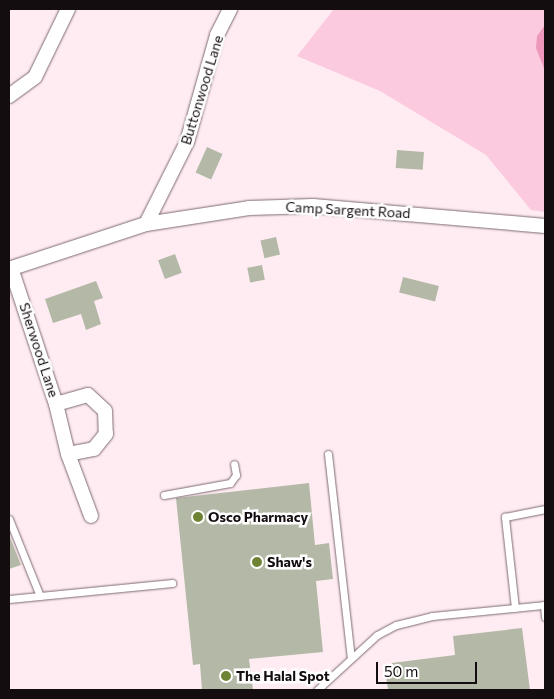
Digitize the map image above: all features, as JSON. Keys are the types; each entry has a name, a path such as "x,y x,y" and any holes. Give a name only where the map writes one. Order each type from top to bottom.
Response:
{"street":[{"path":"9,96 36,77 68,9"},
{"name":"Buttonwood Lane","path":"146,224 187,142 217,35 230,9"},
{"name":"Camp Sargent Road","path":"10,268 146,224 218,211 313,206 545,226"},
{"name":"Sherwood Lane","path":"10,268 56,404 68,454 91,516"},
{"name":"Sherwood Lane","path":"56,404 88,395 101,405 108,419 106,434 94,449 68,454"}],"lane":[{"path":"328,454 350,658"},
{"path":"164,495 230,483 236,475 234,464"},
{"path":"515,608 505,517 545,509"},
{"path":"9,519 40,596"},
{"path":"9,599 172,582"},
{"path":"318,690 350,658 377,635 414,619 544,605 545,617"}],"shaded area":[{"path":"334,9 545,9 545,212 531,210 486,155 380,91 297,56"},
{"path":"545,25 545,71 536,48 537,36"}],"building":[{"path":"207,147 223,154 211,179 196,173"},
{"path":"397,150 424,152 423,170 396,168"},
{"path":"276,237 280,255 264,258 260,241"},
{"path":"175,254 182,273 165,279 158,260"},
{"path":"262,265 265,280 250,283 247,268"},
{"path":"403,277 439,286 435,301 399,293"},
{"path":"96,281 103,298 94,301 101,324 86,330 81,314 53,323 45,299"},
{"name":"Shaw's","path":"309,483 315,545 329,543 333,579 316,581 323,652 249,659 253,690 202,690 200,664 193,665 176,498"},
{"path":"9,535 21,565 9,569"},
{"path":"522,628 530,690 388,690 386,676 391,675 392,663 455,655 453,636"}],"place":[{"name":"Osco Pharmacy","path":"198,517"},
{"name":"Shaw's","path":"257,562"},
{"name":"The Halal Spot","path":"226,676"}]}
